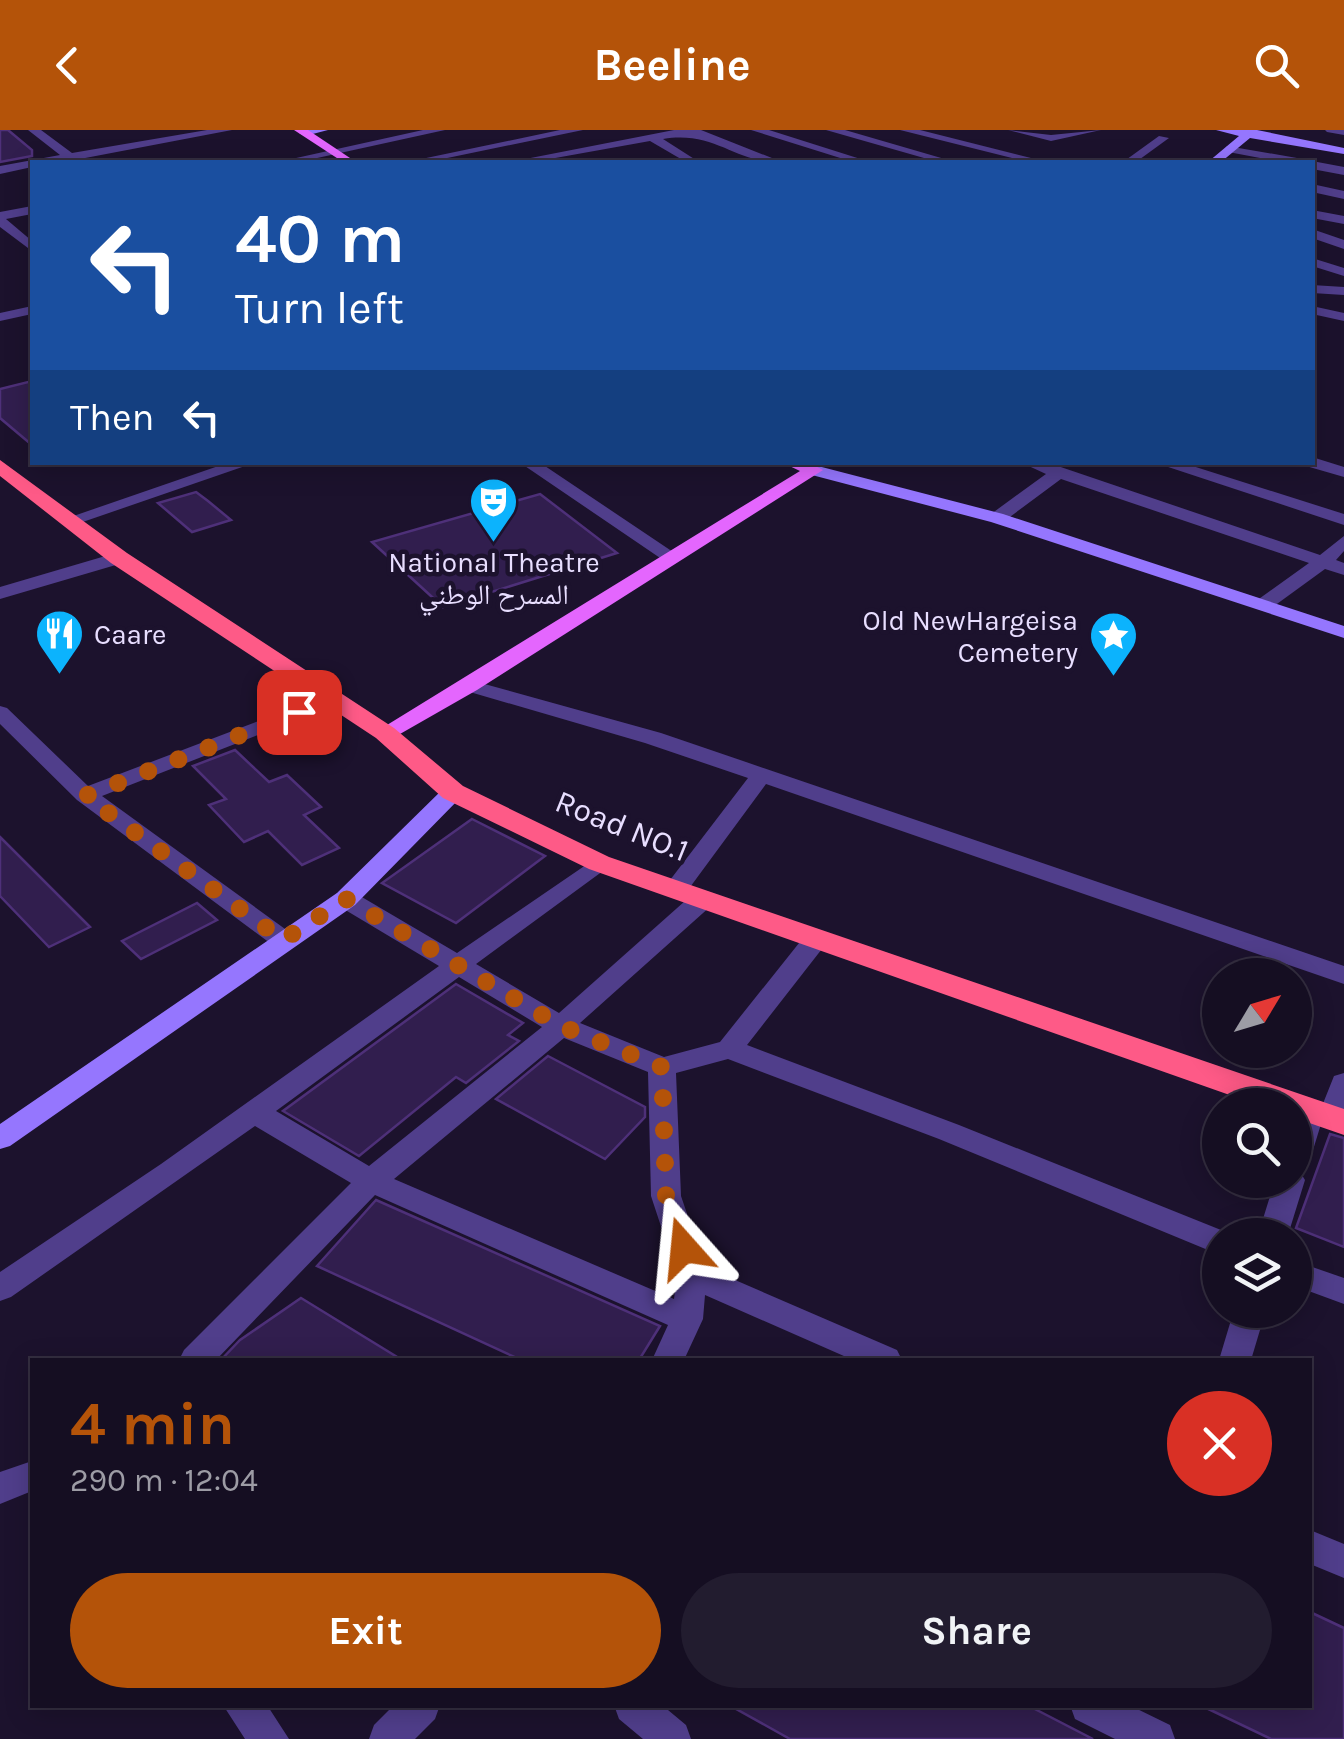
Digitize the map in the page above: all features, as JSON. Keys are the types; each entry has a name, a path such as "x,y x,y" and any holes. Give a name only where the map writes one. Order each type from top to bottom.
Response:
{"highway":[{"name":"Road NO.1","path":"0,466 119,558 385,733 453,792 599,863 1315,1112"}],"main road":[{"path":"302,132 347,160"},
{"path":"385,733 470,686 820,466"}],"street":[{"path":"34,130 74,160 226,130"},
{"path":"162,130 176,138"},
{"path":"302,132 322,130"},
{"path":"295,160 439,130"},
{"path":"516,130 567,152"},
{"path":"399,139 441,160 578,130"},
{"path":"550,160 567,152 692,130 771,160"},
{"path":"757,130 857,160"},
{"path":"832,130 940,160"},
{"path":"906,130 1033,160"},
{"path":"1014,130 1052,138 1096,130"},
{"path":"1222,130 1344,151"},
{"path":"1331,130 1344,132"},
{"path":"1216,160 1250,132"},
{"path":"653,138 690,160"},
{"path":"1131,160 1163,138"},
{"path":"599,147 623,160"},
{"path":"1227,150 1285,160"},
{"path":"905,160 922,156"},
{"path":"0,170 30,164"},
{"path":"1315,166 1344,171"},
{"path":"1315,189 1344,195"},
{"path":"0,218 30,210"},
{"path":"1315,215 1344,220"},
{"path":"0,218 30,244"},
{"path":"1315,234 1344,245"},
{"path":"1315,263 1344,272"},
{"path":"1315,289 1344,291"},
{"path":"0,318 30,310"},
{"path":"1315,311 1344,316"},
{"path":"1315,463 1344,472"},
{"path":"68,521 240,465"},
{"path":"532,465 673,558"},
{"path":"1036,465 1344,569"},
{"path":"1170,465 1344,520"},
{"path":"820,466 997,518 1344,632"},
{"path":"997,518 1058,473"},
{"path":"1264,605 1323,562 1344,541"},
{"path":"0,593 119,558"},
{"path":"470,686 762,774 1344,976"},
{"path":"85,796 335,698"},
{"path":"0,712 85,796 283,940"},
{"path":"197,1358 371,1182 561,1026 689,894 762,774"},
{"path":"0,1138 346,899 453,792"},
{"path":"0,1288 256,1112 599,863"},
{"path":"346,899 561,1026 662,1067 728,1049 948,1132 1202,1236"},
{"path":"728,1049 816,938"},
{"path":"662,1067 666,1196 692,1275 687,1319 669,1358"},
{"path":"1315,1112 1344,1083"},
{"path":"256,1112 371,1182 687,1319"},
{"path":"692,1275 881,1358"},
{"path":"1312,1279 1344,1291"},
{"path":"1236,1358 1245,1328"},
{"path":"0,1488 30,1477"},
{"path":"1312,1547 1344,1561"},
{"path":"244,1708 270,1739"},
{"path":"388,1739 418,1708"},
{"path":"636,1708 672,1739"},
{"path":"1095,1708 1156,1739"}],"building":[{"path":"0,130 8,130 32,150 32,156 0,162"},
{"path":"30,382 30,443 0,418 0,389"},
{"path":"196,492 231,520 192,532 158,503"},
{"path":"540,494 617,553 443,607 372,542"},
{"path":"235,750 269,782 287,775 321,807 304,815 339,848 302,865 268,831 244,842 209,805 226,799 193,766"},
{"path":"472,819 545,856 456,923 382,883"},
{"path":"0,837 90,927 49,947 0,896"},
{"path":"197,903 217,920 141,959 122,941"},
{"path":"456,984 523,1023 508,1035 519,1041 466,1083 456,1077 359,1156 283,1111"},
{"path":"548,1056 645,1107 645,1117 605,1159 496,1099"},
{"path":"1330,1134 1344,1138 1344,1247 1312,1234 1312,1218 1300,1218 1307,1198 1312,1198 1312,1184"},
{"path":"376,1200 660,1326 640,1358 517,1358 317,1266"},
{"path":"301,1298 399,1358 223,1358 240,1340"},
{"path":"1312,1613 1344,1628 1344,1739 1271,1739 1206,1708 1312,1708"},
{"path":"734,1708 1033,1708 1093,1739 790,1739"}],"place":[{"name":"National Theatre المسرح الوطني","path":"494,544"},
{"name":"Caare","path":"59,676"},
{"name":"Old NewHargeisa Cemetery","path":"1113,678"}],"route":[{"path":"299,712 85,796 283,940 346,899 561,1026 662,1067 666,1099 662,1154 666,1196 684,1248"}]}
